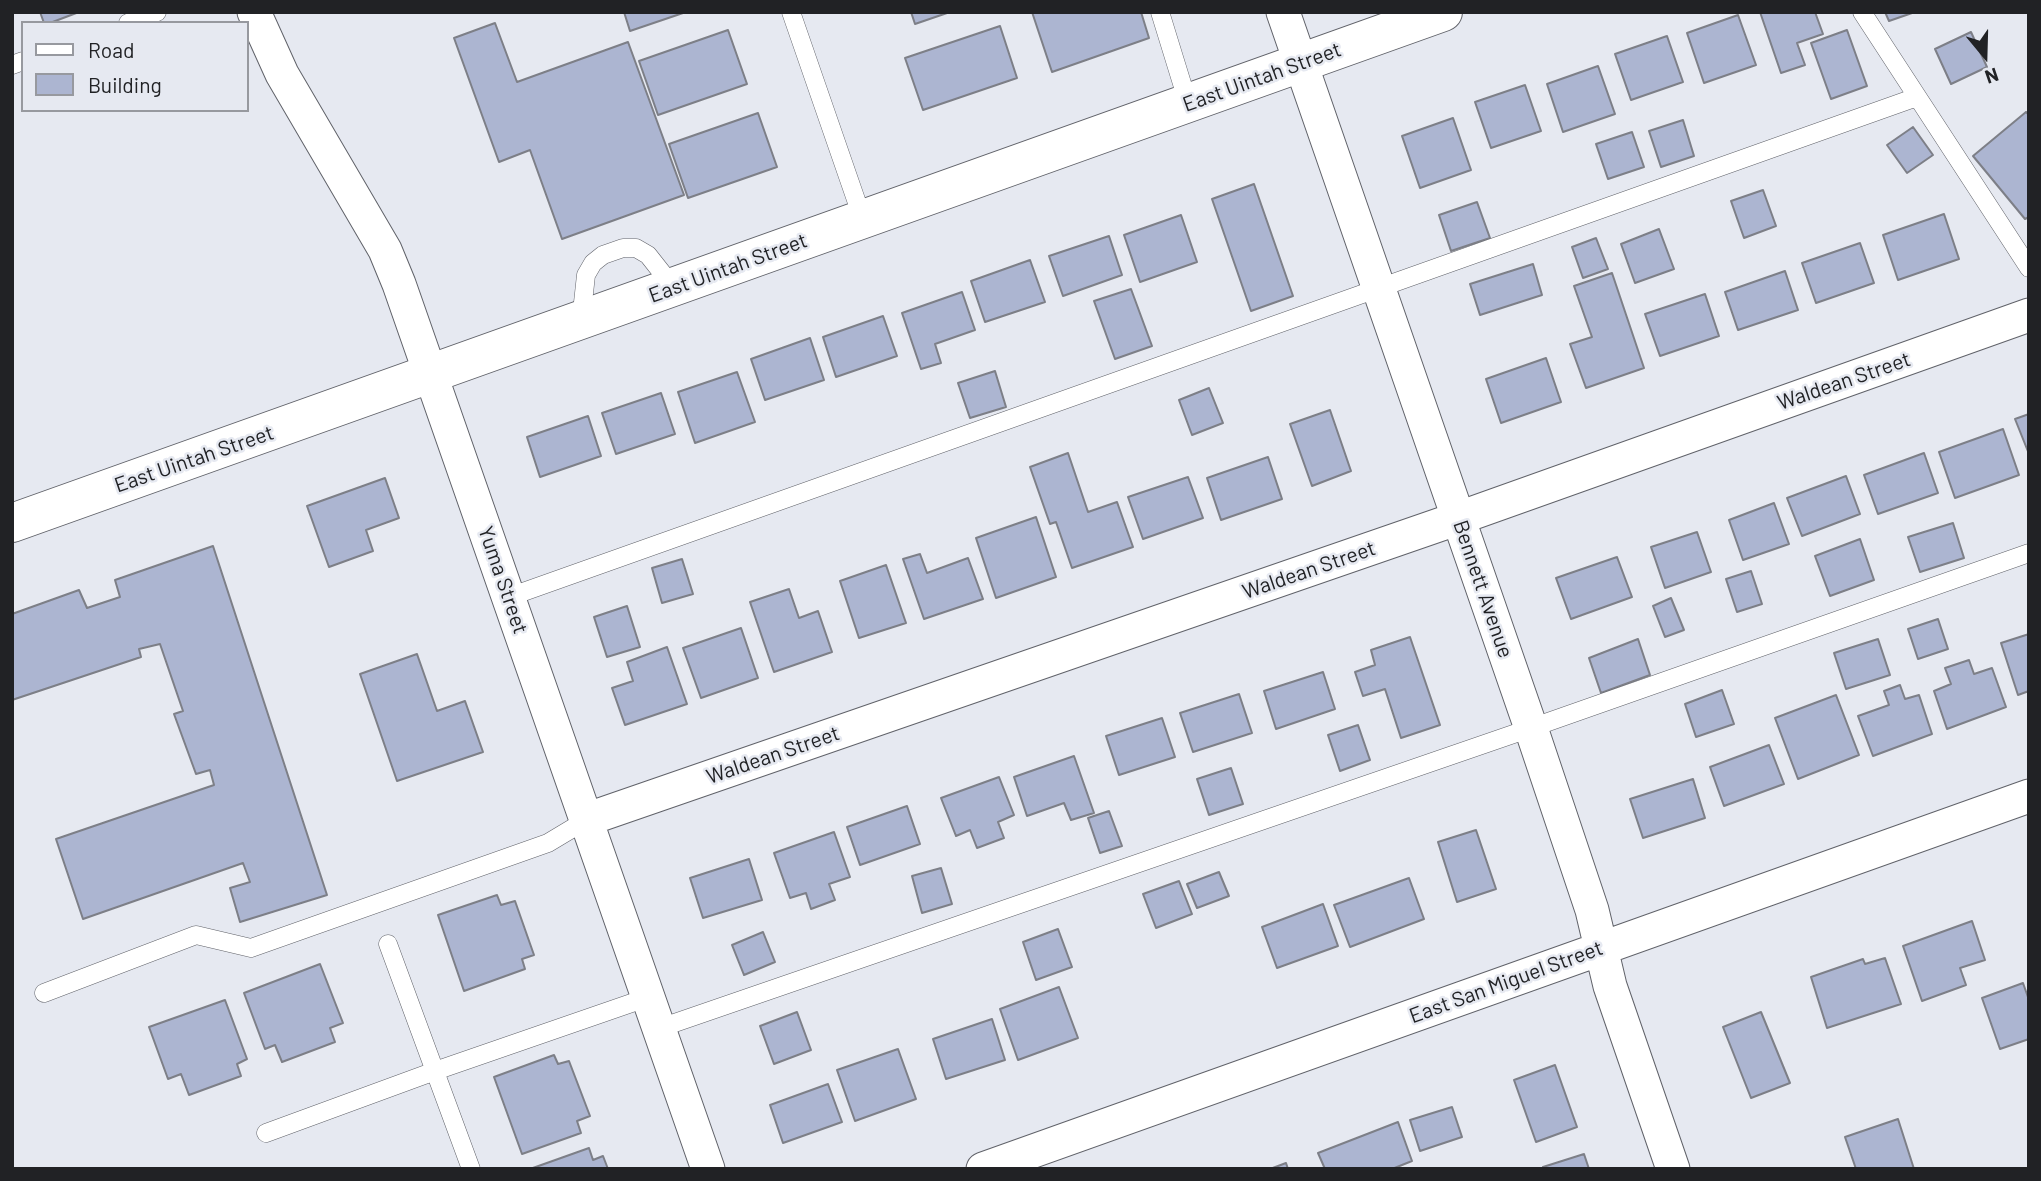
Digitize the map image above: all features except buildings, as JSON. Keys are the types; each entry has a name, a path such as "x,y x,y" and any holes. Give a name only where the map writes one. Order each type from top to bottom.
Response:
{"main road":[{"name":"East Uintah Street","path":"12,523 1443,12"}],"street":[{"name":"Yuma Street","path":"254,12 282,74 385,250 399,284 708,1169"},
{"name":"Bennett Avenue","path":"1283,12 1531,728 1592,911 1610,986 1673,1169"},
{"name":"Waldean Street","path":"588,819 1459,518 2029,315"},
{"name":"East San Miguel Street","path":"983,1169 2029,796"}],"lane":[{"path":"133,21 157,12"},
{"path":"791,12 863,220"},
{"path":"1160,12 1188,103"},
{"path":"1862,12 2029,268"},
{"path":"509,597 1917,97"},
{"path":"581,321 586,275 593,263 603,255 623,248 636,248 648,256 674,288"},
{"path":"266,1133 435,1071 655,1013 1531,728 2029,553"},
{"path":"44,993 196,935 251,948 548,843 588,819"},
{"path":"388,944 471,1169"}]}
